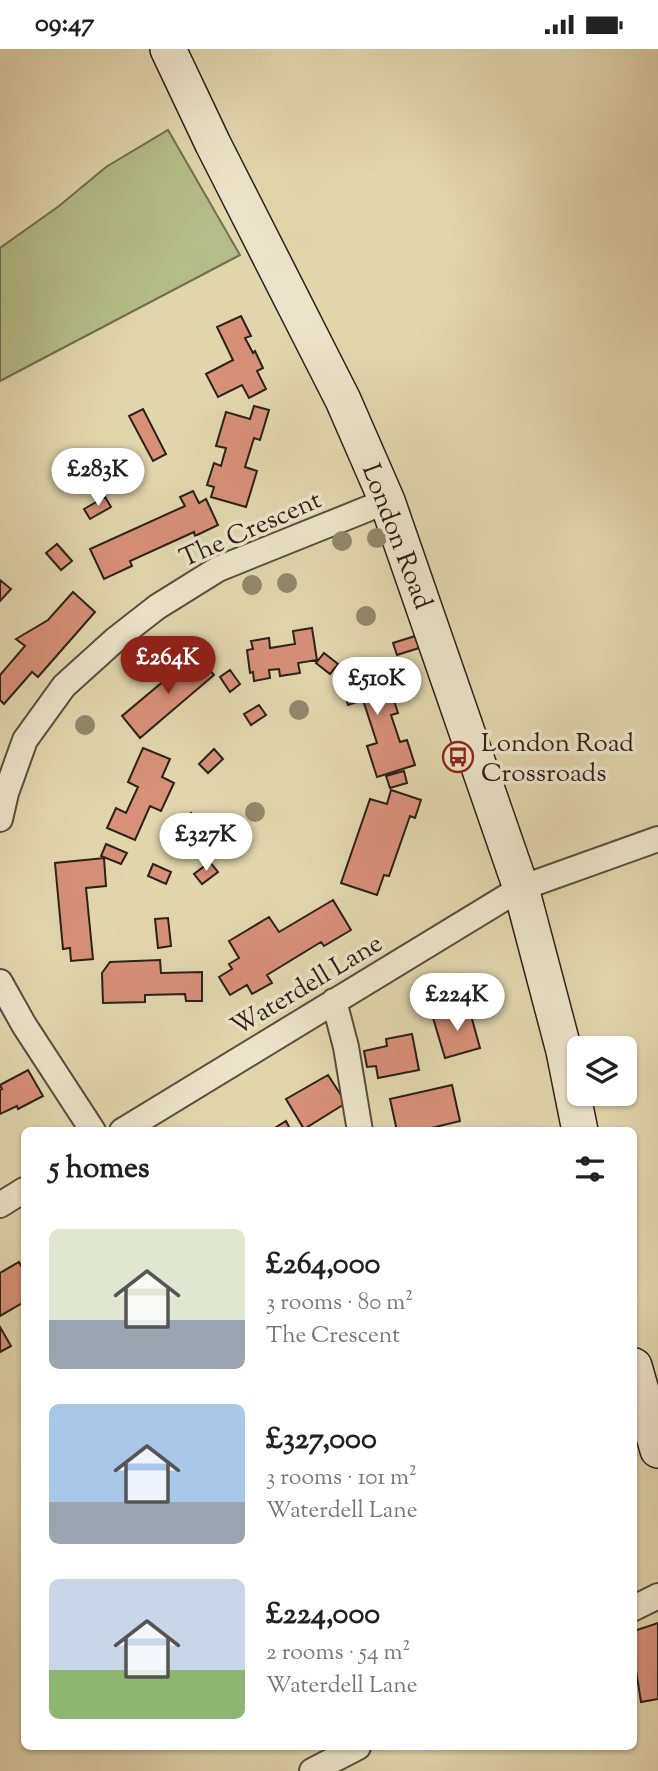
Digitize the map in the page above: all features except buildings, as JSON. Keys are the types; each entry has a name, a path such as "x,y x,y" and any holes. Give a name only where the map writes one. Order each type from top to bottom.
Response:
{"main road":[{"name":"London Road","path":"168,49 213,145 344,400 387,501 521,888 564,1051 579,1127"},
{"path":"637,1376 658,1450"}],"street":[{"name":"The Crescent","path":"0,819 6,793 25,740 64,686 116,639 157,607 218,569 387,501"},
{"name":"Waterdell Lane","path":"129,1127 521,888 658,839"},
{"path":"0,982 24,1025 90,1127"},
{"path":"334,1001 346,1047 359,1127"},
{"path":"0,1205 21,1192"},
{"path":"637,1606 658,1596"},
{"path":"312,1771 352,1750"}],"green space":[{"path":"168,130 240,255 0,381 0,248 59,206 106,167"}],"place":[{"name":"London Road Crossroads","path":"458,757"}]}
